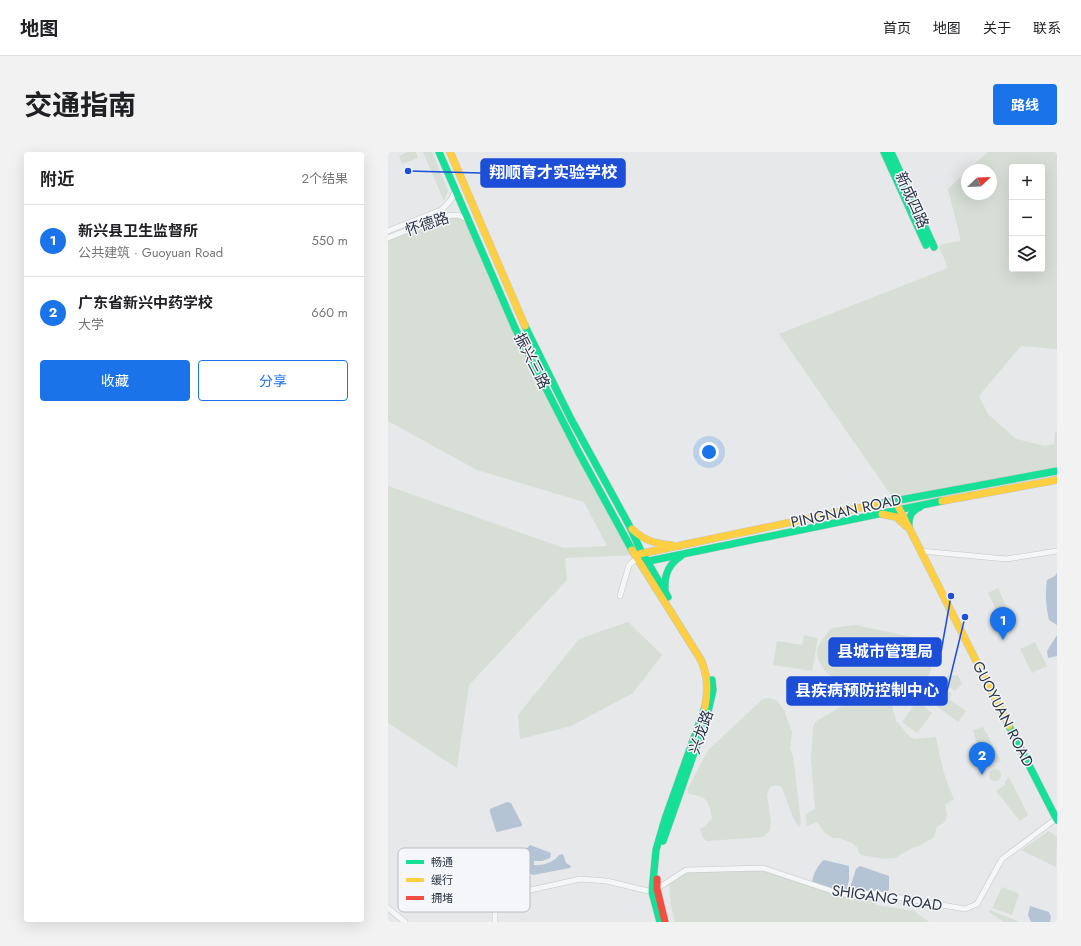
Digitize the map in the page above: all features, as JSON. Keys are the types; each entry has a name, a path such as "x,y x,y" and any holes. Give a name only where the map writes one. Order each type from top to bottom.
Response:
{"main road":[{"name":"振兴三路","path":"439,152 515,328 579,453 640,558"},
{"name":"振兴三路","path":"450,152 524,325 571,419 629,525 640,558"},
{"name":"新成四路","path":"884,152 926,245"},
{"name":"新成四路","path":"891,152 934,247"},
{"path":"479,245 488,241"},
{"name":"PINGNAN ROAD","path":"640,558 680,546 895,501 1057,471"},
{"name":"PINGNAN ROAD","path":"640,558 682,554 899,509 1057,480"},
{"name":"GUOYUAN ROAD","path":"895,501 1057,819"},
{"path":"910,531 909,518 911,512 926,504"},
{"path":"876,514 896,517 910,531"},
{"path":"629,525 636,533 650,542 680,546 682,554 667,569 664,582 665,593"},
{"name":"兴龙路","path":"640,558 665,593 705,658 712,676 713,690 707,716 662,844 654,891 665,922"},
{"name":"兴龙路","path":"640,558 701,660 706,673 708,686 708,696 704,710 659,837 654,864 654,891 660,922"}],"street":[{"name":"怀德路","path":"388,231 441,210 448,204 455,191"},
{"name":"怀德路","path":"388,238 443,216 458,215 467,219"},
{"path":"920,551 1006,559 1057,551"},
{"path":"620,596 629,565 640,558"},
{"name":"SHIGANG ROAD","path":"654,891 686,870 763,868 838,893 851,895 873,893 965,909 977,904 1002,859 1057,819"},
{"path":"530,890 580,879 607,881 654,891"},
{"path":"388,908 405,922"}],"shaded area":[{"path":"408,152 416,152 418,158 402,164 399,156"},
{"path":"423,152 432,152 448,191 444,201"},
{"path":"988,152 1057,152 1057,349 1021,346 979,396 988,414 1016,439 1045,446 1054,444 1055,432 1057,431 1057,480 899,509 895,501 779,334 948,268 939,246 961,241 948,189 961,177 961,200 997,200 997,164 975,164"},
{"path":"443,216 467,219 520,336 635,555 565,558 567,580 469,685 457,768 388,723 388,486 564,548 607,546 584,502 477,470 388,421 388,238"},
{"path":"998,588 1006,606 996,610 988,593"},
{"path":"628,622 662,655 633,693 571,726 520,739 518,715 579,639"},
{"path":"855,625 917,638 923,644 930,656 932,665 928,677 918,689 911,692 895,691 859,684 830,676 820,663 818,657 819,646 826,634 832,628"},
{"path":"804,635 818,638 812,671 773,665 777,641 802,645"},
{"path":"1035,642 1047,666 1032,673 1020,649"},
{"path":"958,675 962,684 955,691 941,682 943,676"},
{"path":"935,680 952,694 949,699 966,711 958,722 923,696"},
{"path":"853,693 886,693 890,697 896,721 910,737 915,739 936,737 943,768 954,799 945,805 947,815 945,822 937,827 934,837 895,858 884,859 862,855 859,853 857,847 852,843 839,838 832,838 825,833 817,822 807,826 806,815 815,809 811,760 813,727 815,722 852,700 851,697"},
{"path":"769,698 776,700 784,710 792,732 790,749 793,756 801,823 799,827 793,817 781,786 776,785 771,786 767,794 771,822 770,830 763,837 707,841 703,838 700,829 712,818 710,807 706,800 700,796 689,794 687,790 708,750 763,699"},
{"path":"917,701 932,713 917,733 902,722"},
{"path":"983,727 1001,761 997,763 992,762 983,766 973,730"},
{"path":"993,769 997,769 1001,775 997,781 993,781 989,777 989,773"},
{"path":"1009,777 1028,815 1020,821 996,791 1005,785 1005,781"},
{"path":"1049,831 1057,837 1056,867 1021,850"},
{"path":"763,868 838,893 873,893 876,905 914,911 929,922 675,922 671,905 669,881 686,870"},
{"path":"1002,887 1019,894 1012,915 992,908"},
{"path":"990,910 1020,922 1004,922 989,912"}],"water":[{"path":"1057,573 1057,625 1049,620 1046,595 1047,580 1055,576"},
{"path":"1057,635 1057,656 1048,658 1047,651"},
{"path":"507,802 511,803 522,826 497,832 490,809"},
{"path":"530,845 551,853 550,858 542,861 534,861 534,865 548,863 559,855 563,854 566,863 571,866 570,868 533,875 530,874 530,848 527,848"},
{"path":"824,860 849,866 847,889 839,890 812,882 816,870"},
{"path":"860,866 889,876 889,889 887,893 874,891 852,891 850,888 856,869"},
{"path":"1030,906 1049,912 1051,917 1050,922 1031,922 1028,915"}],"traffic: fast":[{"path":"439,152 515,328 579,453 632,550"},
{"path":"884,152 926,245"},
{"path":"891,152 934,247"},
{"path":"525,326 571,419 629,525 640,549 668,597"},
{"path":"878,504 1057,471"},
{"path":"644,562 942,501"},
{"path":"909,527 911,515 914,510 920,507"},
{"path":"665,589 666,574 673,562 681,556"},
{"path":"663,841 707,716 713,690 712,680"},
{"path":"660,922 652,892 656,850 665,819 705,707"},
{"path":"1009,726 1057,820"}],"traffic: slow":[{"path":"450,152 525,326"},
{"path":"942,501 1057,480"},
{"path":"639,554 878,504"},
{"path":"898,506 1009,726"},
{"path":"882,514 896,517 906,526"},
{"path":"632,529 640,536 650,541 671,545"},
{"path":"632,550 701,660 707,683 705,707"}],"traffic: jam":[{"path":"657,879 657,889 665,922"}],"place":[{"name":"翔顺育才实验学校","path":"408,171"},
{"name":"县城市管理局","path":"951,596"},
{"name":"县疾病预防控制中心","path":"965,617"},
{"name":"新兴县卫生监督所","path":"1003,640"},
{"name":"广东省新兴中药学校","path":"982,775"}]}
